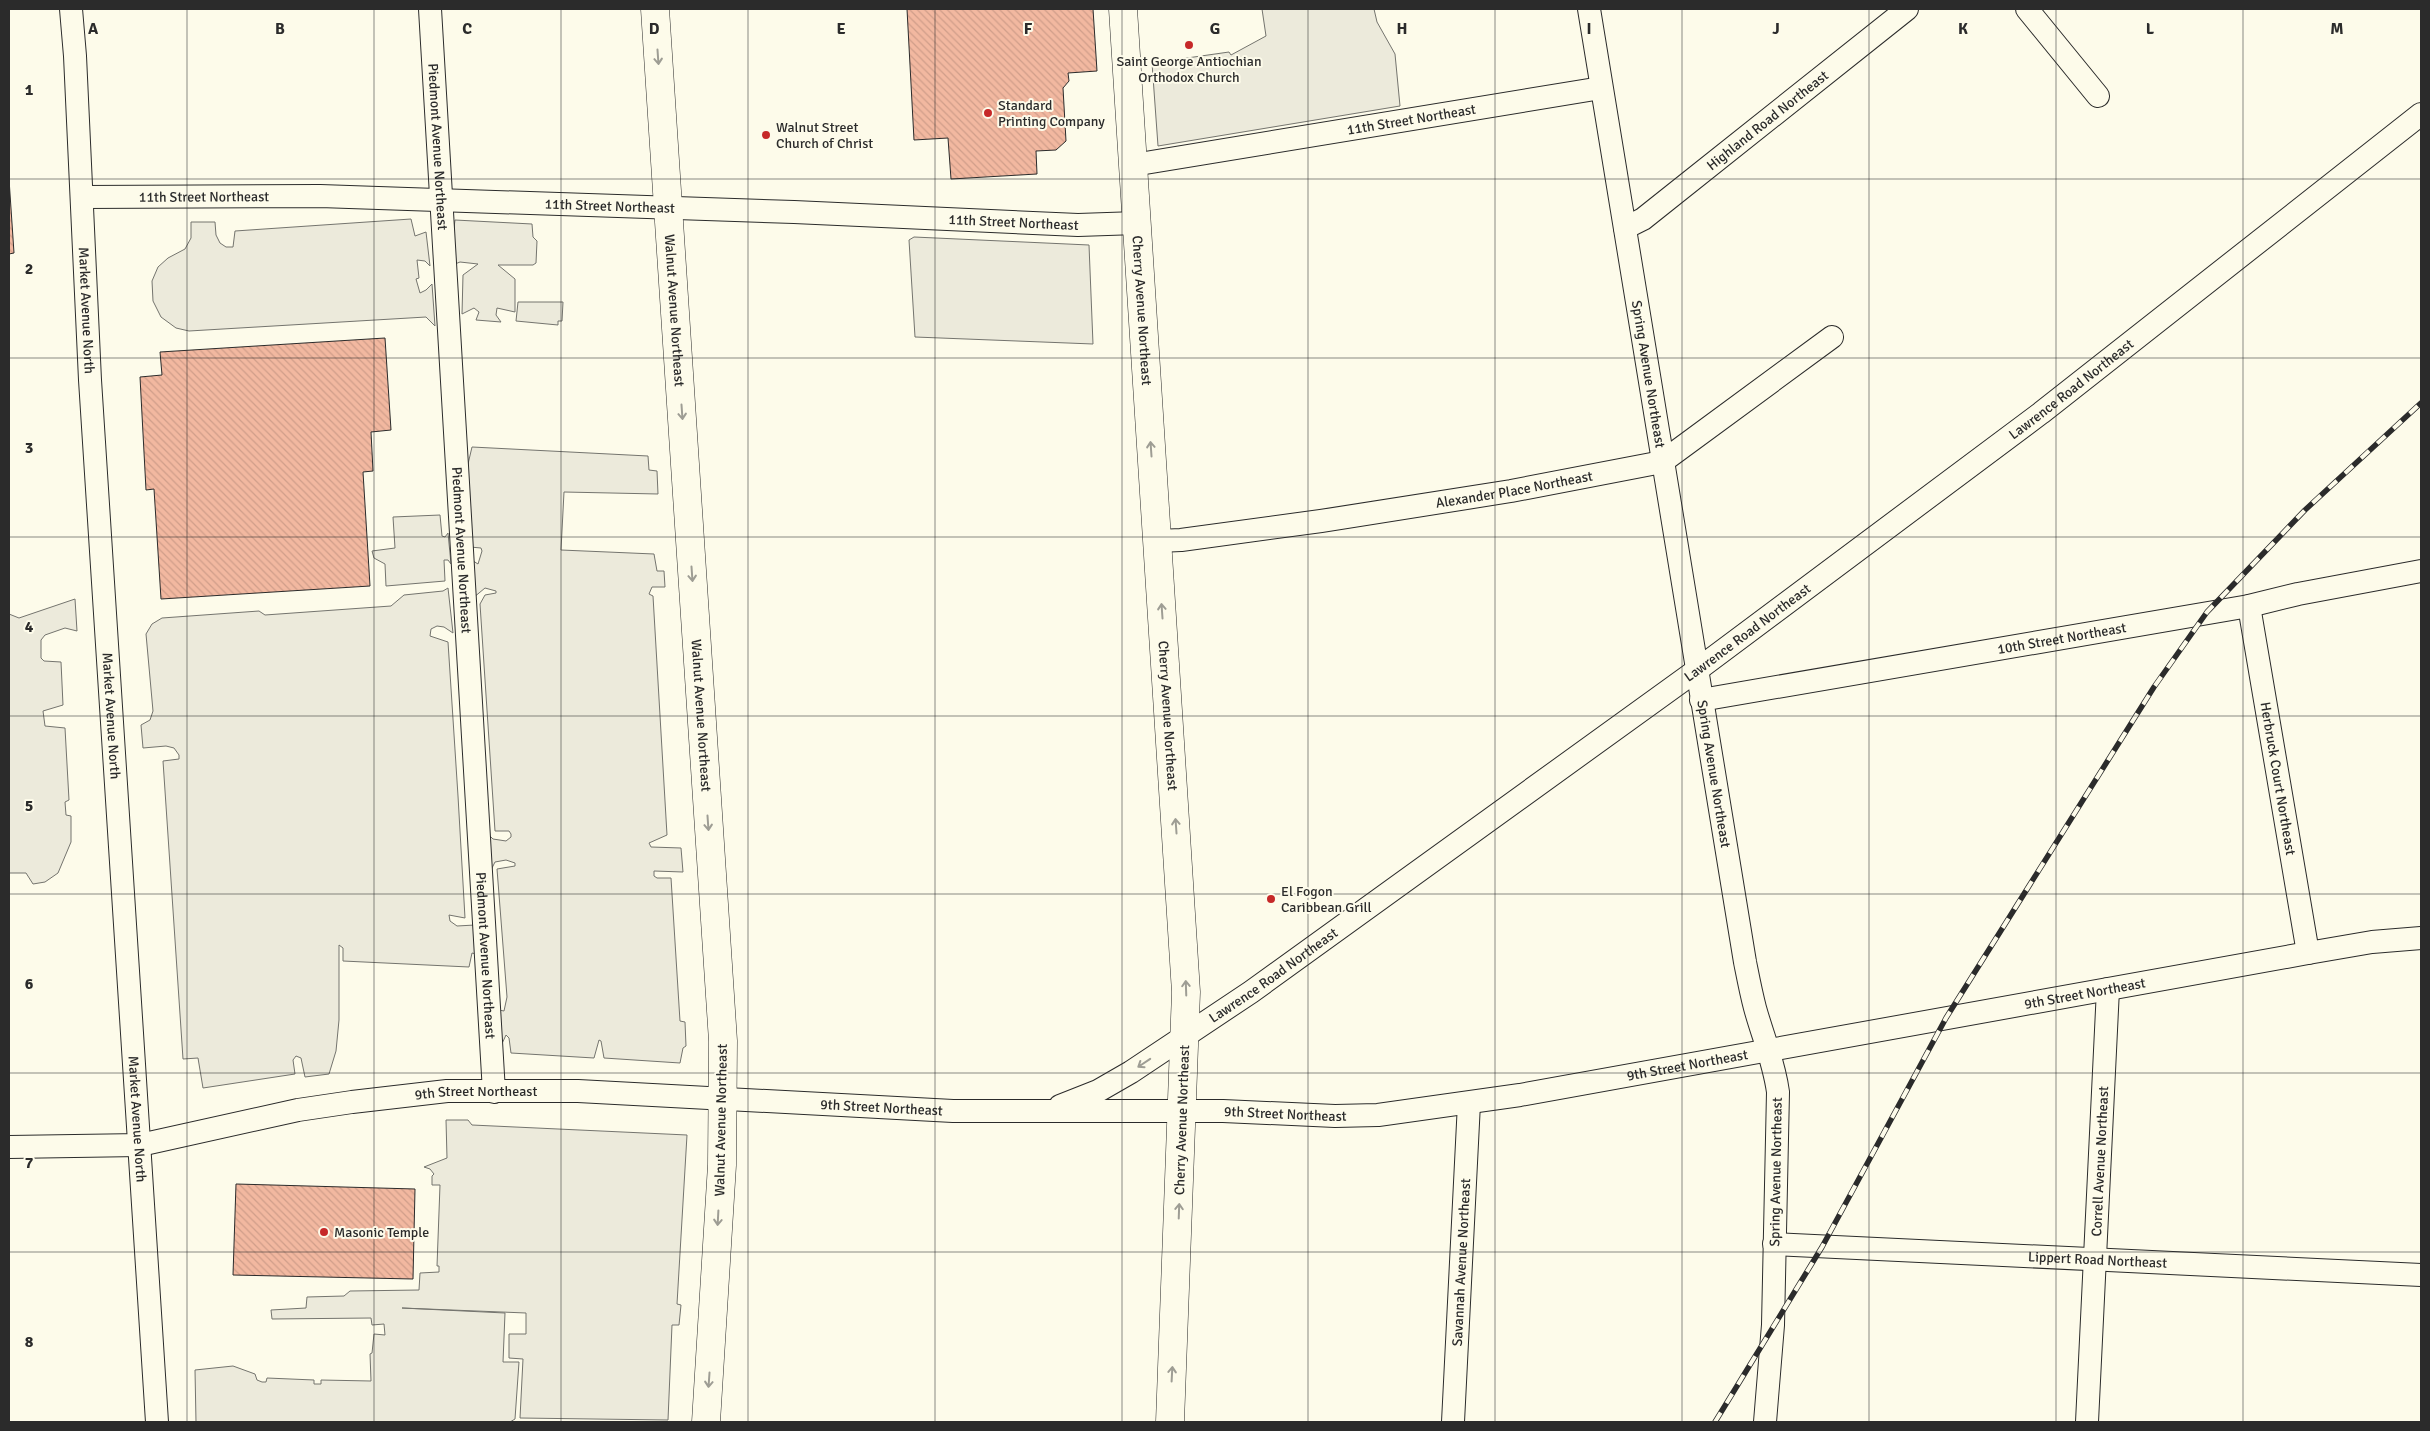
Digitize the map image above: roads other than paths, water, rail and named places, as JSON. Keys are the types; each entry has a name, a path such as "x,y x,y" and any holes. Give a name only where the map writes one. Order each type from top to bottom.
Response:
{"main road":[{"name":"Walnut Avenue Northeast","path":"655,9 722,1032 724,1099 706,1422"},
{"name":"Cherry Avenue Northeast","path":"1123,9 1186,992 1170,1422"}],"street":[{"name":"Market Avenue North","path":"71,9 90,380 157,1422"},
{"name":"Piedmont Avenue Northeast","path":"430,9 494,1092"},
{"name":"Spring Avenue Northeast","path":"1589,9 1745,962 1754,1007 1770,1050 1778,1092 1773,1325 1765,1422"},
{"name":"Highland Road Northeast","path":"1625,228 1643,219 1907,9"},
{"path":"2027,9 2098,96"},
{"name":"11th Street Northeast","path":"1133,164 1601,88"},
{"name":"Lawrence Road Northeast","path":"1047,1112 1098,1091 1251,992 1697,670 2042,413 2421,114"},
{"name":"11th Street Northeast","path":"82,197 320,196 794,212 1078,225 1137,223"},
{"name":"Alexander Place Northeast","path":"1158,541 1181,540 1512,491 1662,462 1832,337"},
{"name":"10th Street Northeast","path":"1701,700 2249,606 2298,594 2421,571"},
{"name":"Herbruck Court Northeast","path":"2249,606 2308,953"},
{"name":"9th Street Northeast","path":"9,1146 140,1145 298,1110 447,1092 578,1091 953,1111 1183,1111 1378,1115 1469,1103 2308,953 2378,942 2421,938"},
{"name":"Correll Avenue Northeast","path":"2087,1422 2108,989"},
{"name":"Savannah Avenue Northeast","path":"1453,1422 1469,1103"},
{"name":"Lippert Road Northeast","path":"1774,1244 2095,1261 2421,1275"}],"railway":[{"path":"1715,1422 1822,1247 1946,1018 2154,687 2207,612 2305,510 2421,403"}],"place":[{"name":"Saint George Antiochian Orthodox Church","path":"1189,45"},
{"name":"Standard Printing Company","path":"988,113"},
{"name":"Walnut Street Church of Christ","path":"766,135"},
{"name":"El Fogon Caribbean Grill","path":"1271,899"},
{"name":"Masonic Temple","path":"324,1232"}]}
